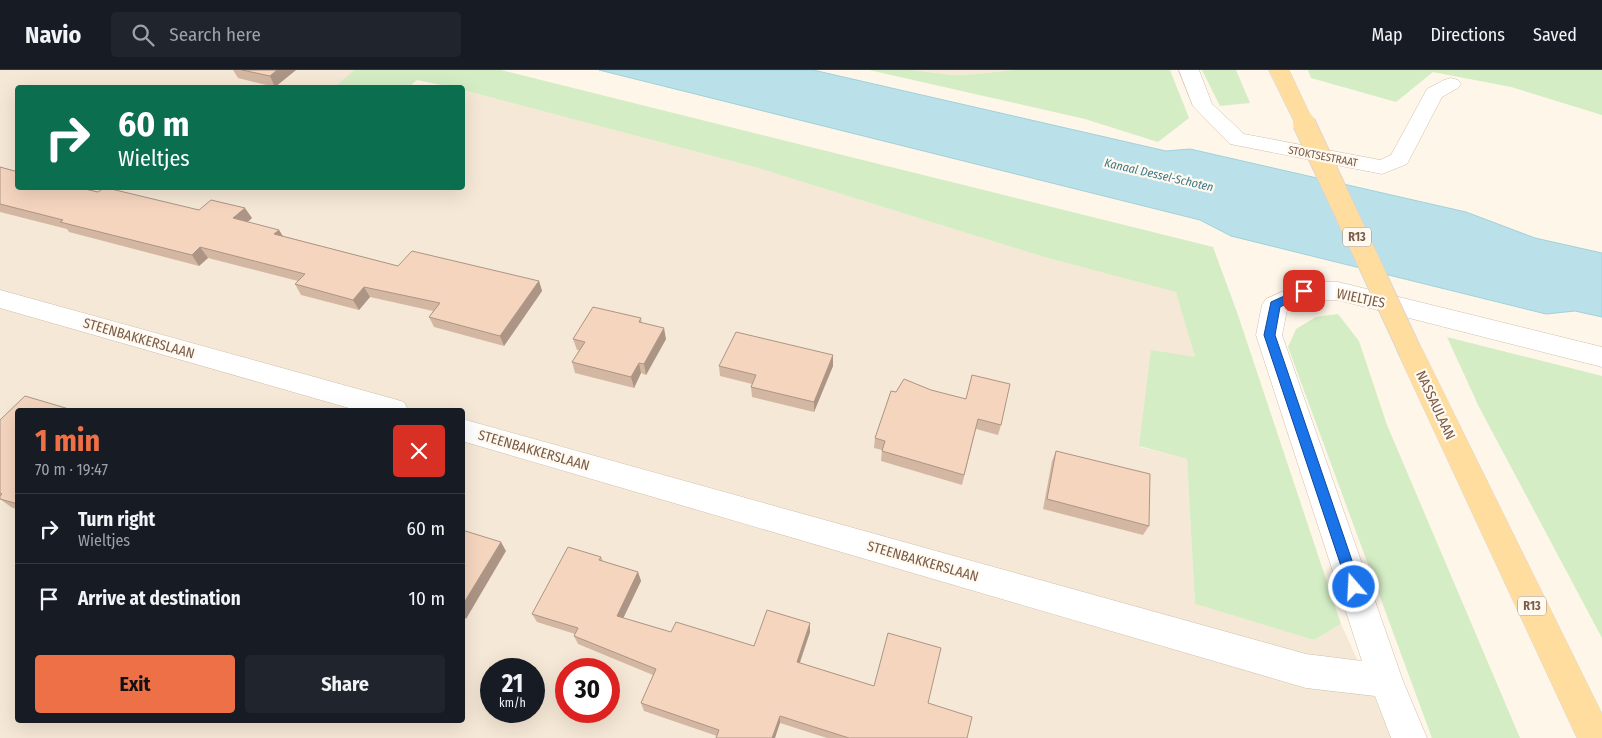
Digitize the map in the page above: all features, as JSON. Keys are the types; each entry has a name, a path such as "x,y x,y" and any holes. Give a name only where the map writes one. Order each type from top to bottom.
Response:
{"main road":[{"name":"NASSAULAAN","path":"1279,70 1410,351 1595,738"}],"street":[{"name":"STOKTSESTRAAT","path":"1189,70 1203,106 1237,139 1382,167 1400,158 1434,93 1451,84"},
{"name":"WIELTJES","path":"1409,738 1386,681 1269,335 1275,305 1304,291 1338,291 1602,357"},
{"name":"STEENBAKKERSLAAN","path":"0,299 387,408"},
{"name":"STEENBAKKERSLAAN","path":"465,431 1306,671 1386,681"}],"shaded area":[{"path":"0,70 354,70 338,85 15,85 15,190 465,190 465,91 758,168 1044,257 1177,292 1195,357 1140,447 1187,459 1195,604 1314,640 1341,624 1393,738 0,738"},
{"path":"912,70 1012,70 952,75"}],"green space":[{"path":"354,70 501,70 1213,247 1238,315 1341,624 1314,640 1195,604 1187,459 1139,446 1151,350 1195,357 1176,292 1044,257 758,168 465,91 465,85 441,85 417,80 411,85 337,85"},
{"path":"869,70 912,70 952,75 1012,70 1170,70 1189,118 1158,142 1085,119"},
{"path":"1202,70 1236,70 1250,103 1220,106"},
{"path":"1308,70 1602,70 1602,115 1511,87 1433,72 1396,102 1311,78"},
{"path":"1338,314 1359,341 1387,425 1520,738 1432,738 1288,347 1296,329 1316,317"},
{"path":"1447,337 1602,376 1602,638 1479,407"}],"water":[{"name":"Kanaal Dessel-Schoten","path":"599,70 813,70 1166,151 1190,149 1466,212 1535,238 1602,253 1602,317 1575,311 1546,314 1231,236 1200,220"}],"building":[{"path":"242,70 277,70 270,76"},
{"path":"0,167 15,171 15,190 89,190 98,192 101,190 115,190 199,210 211,200 245,208 233,218 279,230 274,234 398,266 412,251 539,281 500,336 429,317 440,303 364,287 353,300 295,284 305,274 200,247 192,255 60,222 63,220 0,204"},
{"path":"593,307 641,318 639,322 664,328 644,364 639,363 631,377 572,362 585,342 573,339"},
{"path":"736,332 833,355 814,402 751,387 756,375 719,366"},
{"path":"972,375 1010,384 1001,425 978,419 964,475 882,451 885,441 875,438 891,391 896,392 904,379 931,390 966,399"},
{"path":"25,396 66,408 15,408 15,503 0,499 2,494 0,493 0,420"},
{"path":"1056,451 1150,474 1149,526 1047,499"},
{"path":"465,531 501,542 465,601"},
{"path":"568,547 601,557 599,560 638,572 617,616 671,632 676,622 754,646 767,610 810,623 797,662 874,686 888,633 941,648 928,703 972,717 967,738 849,738 780,716 772,738 716,738 719,730 641,703 656,669 574,636 578,628 532,614"}],"route":[{"path":"1304,291 1275,305 1269,335 1354,587"}]}
